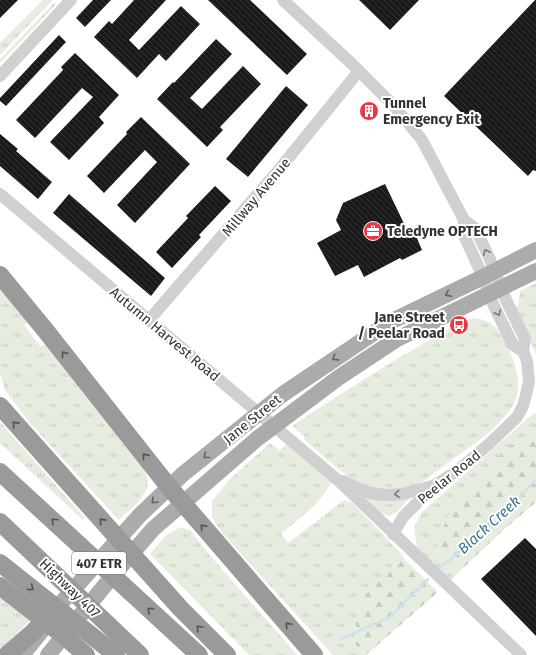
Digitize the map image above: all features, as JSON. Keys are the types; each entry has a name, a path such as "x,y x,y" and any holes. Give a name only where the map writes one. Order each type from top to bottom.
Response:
{"highway":[{"path":"0,275 169,487 314,655"},
{"path":"0,406 180,608 227,655"},
{"name":"407 ETR","path":"0,472 199,655"},
{"name":"Highway 407","path":"0,522 140,655"},
{"path":"0,564 116,655"},
{"path":"0,586 86,655"},
{"path":"7,655 33,636 54,611"}],"main road":[{"name":"Jane Street","path":"54,611 140,515 169,487 183,474 283,394 390,322 536,250"},
{"name":"Jane Street","path":"50,652 114,573 153,529 258,438 338,378 397,339 536,270"},
{"path":"22,655 33,636"}],"street":[{"path":"0,76 71,0"},
{"path":"283,0 359,71"},
{"name":"Peelar Road","path":"359,71 394,106 422,140 464,220 463,233 489,274 496,291 494,306 513,344 523,351 527,361 529,381 523,406 517,416 489,444 457,471 435,485 403,517 394,534"},
{"name":"Millway Avenue","path":"149,320 277,172 359,71"},
{"name":"Autumn Harvest Road","path":"0,194 329,473"},
{"path":"329,473 366,492 383,495 397,495 435,485"},
{"path":"329,473 521,655"}],"green space":[{"path":"43,0 53,0 0,55 0,43"},
{"path":"55,2 55,6 0,63 0,59"},
{"path":"536,283 536,354 514,307 518,306 520,291"},
{"path":"0,287 29,322 24,325 40,346 47,344 91,403 134,453 146,474 148,482 145,493 119,520 30,423 5,390 0,373"},
{"path":"472,318 489,322 497,328 503,337 512,357 518,379 515,401 503,419 485,436 422,482 397,492 369,488 349,477 329,461 292,426 351,387 391,363 452,327 453,330 466,324 466,321"},
{"path":"534,413 536,414 536,433 505,448 436,548 460,571 450,581 417,548 414,528 421,513"},
{"path":"0,422 84,517 83,520 0,443"},
{"path":"536,433 536,502 460,571 436,548 449,513 489,471 505,448"},
{"path":"270,443 280,451 286,444 331,481 328,488 317,502 281,534 288,543 344,500 352,503 400,552 393,568 361,599 356,623 355,644 366,655 333,655 222,533 212,517 212,501 229,480"},
{"path":"365,497 410,498 396,513 389,516 380,513"},
{"path":"181,527 191,531 207,552 297,655 249,655 150,554 167,535"},
{"path":"400,552 406,561 438,592 366,655 355,644 356,623 361,599 393,568"},
{"path":"0,597 30,620 0,651"}],"building":[{"path":"0,0 18,0 0,18"},
{"path":"93,0 111,0 85,27 76,18"},
{"path":"134,0 166,0 129,40 139,50 181,6 200,24 166,61 159,54 137,78 94,37 109,21 112,24"},
{"path":"208,0 250,0 307,54 287,75"},
{"path":"359,0 419,0 390,30"},
{"path":"535,0 536,171 533,170 528,176 444,96"},
{"path":"59,35 66,42 6,106 0,101 0,98"},
{"path":"216,39 232,54 190,98 202,109 243,66 261,84 220,127 223,130 207,147 157,99"},
{"path":"75,53 119,95 99,117 104,123 69,160 50,142 93,97 82,88 35,138 16,120 63,70 61,67"},
{"path":"286,86 308,105 248,177 226,159"},
{"path":"141,117 190,164 135,223 117,205 157,162 145,150 104,193 87,176"},
{"path":"0,134 18,149 16,151 52,182 38,199 0,166"},
{"name":"Teledyne OPTECH","path":"385,184 408,232 413,229 422,250 402,260 400,258 364,277 358,265 335,276 317,243 341,230 336,220 343,203"},
{"path":"215,186 231,201 199,235 201,237 172,268 156,252 188,218 186,216"},
{"path":"69,194 165,278 151,296 53,213"},
{"path":"525,538 536,549 536,636 481,579"}],"waterway":[{"name":"Black Creek","path":"440,568 504,515 536,479"},
{"name":"Black Creek","path":"341,639 390,617 428,579"}],"place":[{"name":"Tunnel Emergency Exit","path":"369,111"},
{"name":"Teledyne OPTECH","path":"373,231"},
{"name":"Jane Street / Peelar Road","path":"459,325"}]}
